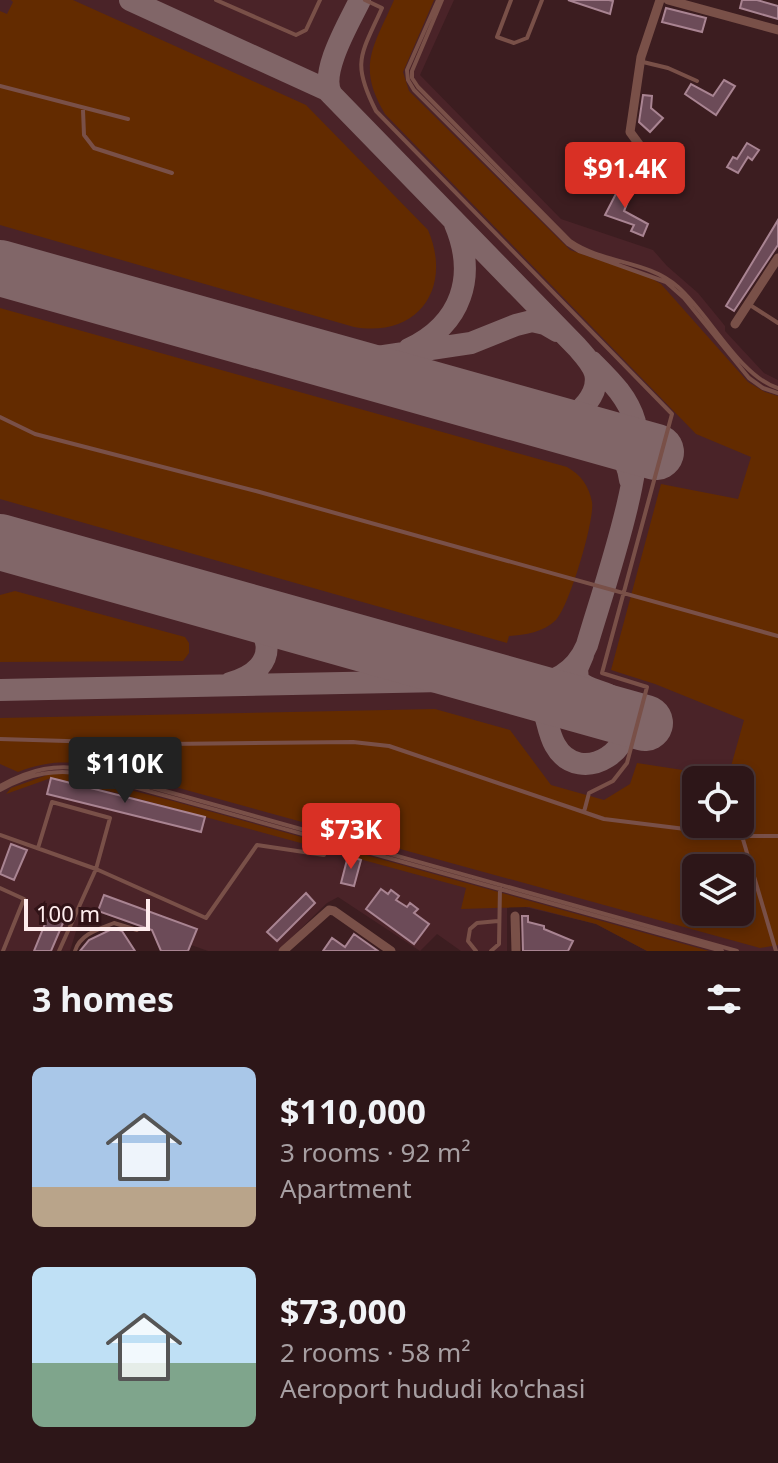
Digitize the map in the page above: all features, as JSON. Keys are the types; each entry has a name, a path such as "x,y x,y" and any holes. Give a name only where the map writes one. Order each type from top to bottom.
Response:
{"street":[{"path":"655,166 630,132 640,61 660,0"},
{"path":"668,0 778,30"},
{"path":"735,324 778,258"},
{"path":"283,951 329,910 391,951"},
{"path":"515,916 516,951"}],"lane":[{"path":"216,0 298,35 306,30 320,0"},
{"path":"365,0 382,8 363,51 359,69 376,111 672,414 602,673 647,687 627,763 613,781 589,793 584,812"},
{"path":"440,0 412,71 413,80 424,94 570,241 671,281 692,301 756,377 778,390"},
{"path":"511,0 497,37 514,43 521,42 530,32 542,0"},
{"path":"640,61 668,68 697,81"},
{"path":"0,86 83,110 128,119"},
{"path":"83,110 84,135 94,148 172,173"},
{"path":"749,304 778,323"},
{"path":"0,417 35,434 271,495 778,636"},
{"path":"0,739 166,744 353,742 389,746 604,819 682,829"},
{"path":"0,788 47,772 80,773 737,951"},
{"path":"38,848 52,802 110,818 96,869 59,951"},
{"path":"0,835 96,869 206,918 257,845 324,855"},
{"path":"754,836 778,836"},
{"path":"743,838 776,951"},
{"path":"491,951 499,944 500,887"},
{"path":"500,887 722,951"},
{"path":"0,888 24,899 3,951"},
{"path":"476,951 468,941 470,929 477,923 498,921"},
{"path":"75,951 77,943 88,934 114,923 137,930"}],"shaded area":[{"path":"0,0 454,0 420,75 561,219 653,250 698,293 725,326 725,331 764,373 778,380 778,951 647,951 596,924 521,906 507,907 507,951 461,951 437,934 420,951 338,897 327,903 278,951 208,951 90,909 80,918 70,951 0,951"},
{"path":"11,0 73,0 306,105 428,230 435,251 436,271 424,304 396,325 354,327 0,225 0,11 7,14 13,2"},
{"path":"394,0 434,0 403,72 409,91 570,250 661,284 748,382 778,396 778,945 760,948 99,766 58,763 18,772 0,764 0,718 435,709 510,730 551,785 604,800 630,784 637,763 682,770 682,838 754,838 754,766 731,766 744,720 611,670 661,484 738,499 751,457 696,434 385,114 371,82 371,56"},
{"path":"0,308 567,467 580,477 592,502 580,563 568,599 556,620 540,630 509,636 507,643 0,499"},
{"path":"15,591 185,637 189,643 189,653 183,661 0,662 0,595"},
{"path":"50,774 68,774 173,801 709,951 647,951 596,924 529,907 461,909 466,888 117,793 51,778 6,794 11,788"}],"building":[{"path":"568,0 609,0 613,1 610,14"},
{"path":"742,0 757,0 778,6 778,19 740,8"},
{"path":"666,8 706,18 702,32 662,22"},
{"path":"724,80 735,86 716,115 685,94 691,84 713,96"},
{"path":"643,95 652,96 651,108 663,118 650,132 639,122"},
{"path":"747,143 759,150 752,160 748,157 738,173 727,167 733,157 737,159"},
{"path":"621,184 633,189 624,211 648,224 643,236 631,231 634,225 605,215"},
{"path":"778,220 778,245 734,311 726,306"},
{"path":"51,778 205,817 201,832 47,794"},
{"path":"11,844 27,850 14,880 0,874"},
{"path":"348,856 361,860 354,886 341,883"},
{"path":"381,889 388,894 391,890 399,896 396,900 407,907 410,903 418,909 414,913 429,924 414,944 366,909"},
{"path":"306,893 315,903 277,941 267,932"},
{"path":"104,895 197,929 188,951 161,951 152,930 98,911"},
{"path":"51,909 66,916 51,951 34,951"},
{"path":"522,916 528,916 528,922 544,926 544,929 573,941 568,951 523,951"},
{"path":"114,928 122,931 135,951 80,951 89,940"},
{"path":"354,934 378,951 323,951 332,938 345,947"}],"taxiway":[{"path":"130,0 327,90 577,347 595,373 591,396 581,409 568,418 554,421 536,419"},
{"path":"332,95 329,86 332,61 360,0"},
{"path":"409,349 442,326 460,297 465,262 455,224"},
{"path":"337,363 471,343 532,321 557,331"},
{"path":"511,685 546,682 574,666 587,645 621,532 635,468 635,422 623,397 592,362"},
{"path":"589,433 617,450 626,463 630,480"},
{"path":"0,549 32,551"},
{"path":"228,606 255,623 266,645 265,657 259,667 230,683"},
{"path":"559,679 547,693 544,703 555,745 566,758 580,763 594,763 607,757 618,747 625,734 626,720 615,699 578,680 577,669 583,655"},
{"path":"0,690 494,680"}],"runway":[{"path":"0,268 656,452"},
{"path":"0,542 645,723"}]}
